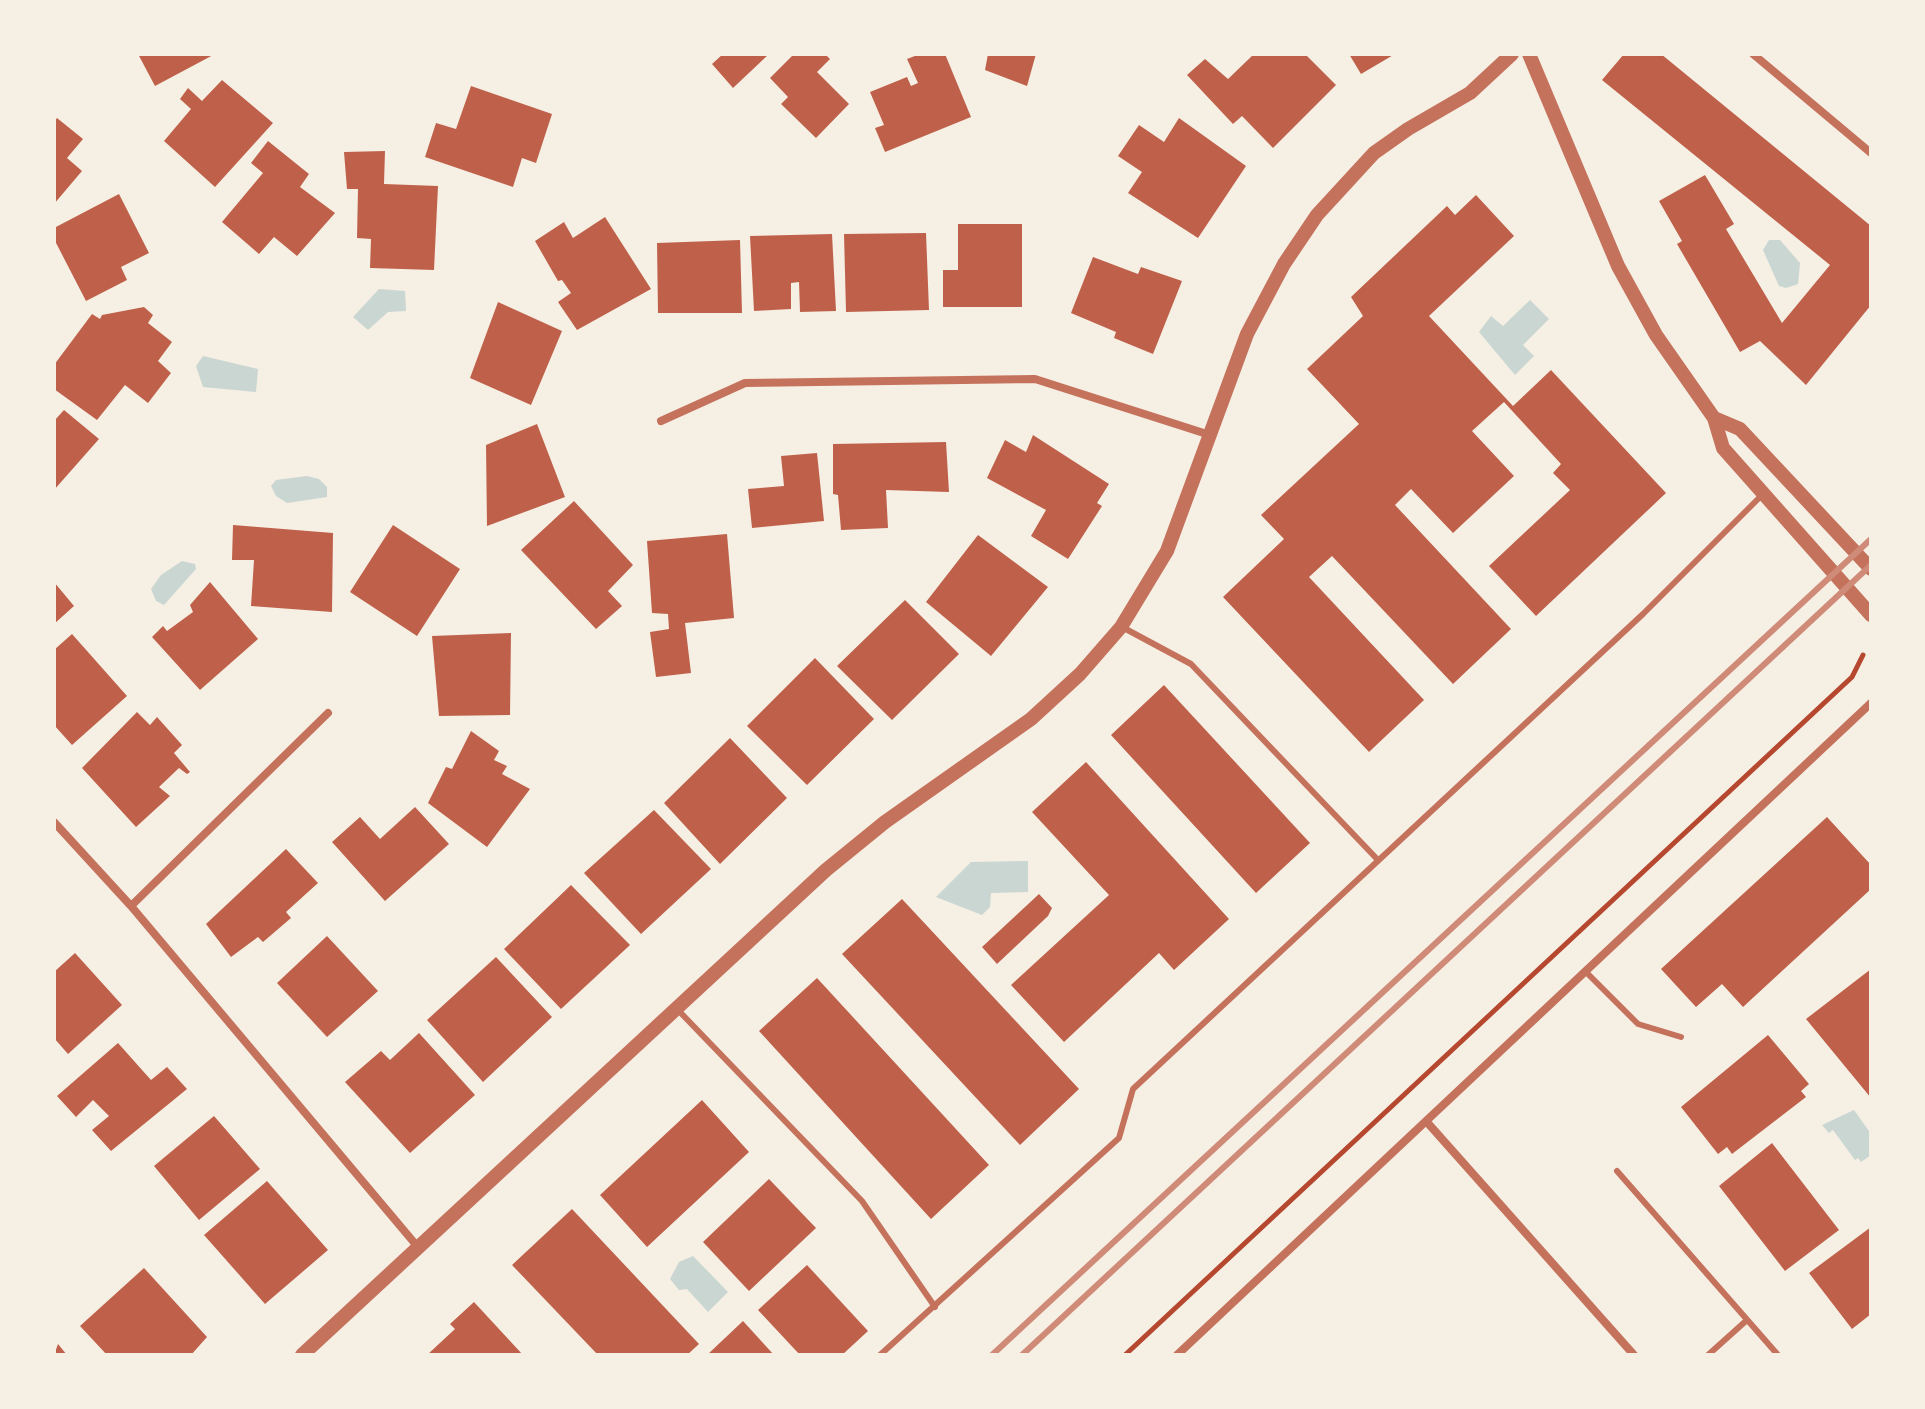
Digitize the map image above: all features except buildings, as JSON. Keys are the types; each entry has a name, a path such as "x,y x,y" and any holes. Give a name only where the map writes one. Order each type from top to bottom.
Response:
{"street":[{"path":"302,1355 838,861 885,822 1031,719 1080,674 1121,627 1167,551 1247,334 1284,264 1317,215 1374,153 1470,93 1512,54"},
{"path":"1529,54 1618,266 1656,335 1714,418 1723,448 1871,615"},
{"path":"1753,54 1871,153"},
{"path":"661,421 745,383 1035,379 1211,435"},
{"path":"1714,418 1740,429 1871,569"},
{"path":"1177,1355 1871,703"},
{"path":"131,906 328,713"},
{"path":"54,822 131,906 417,1246"},
{"path":"1426,1121 1634,1355"}],"lane":[{"path":"880,1355 1119,1138 1133,1089 1643,614 1762,495"},
{"path":"1121,627 1191,664 1377,859"},
{"path":"1585,971 1638,1024 1681,1037"},
{"path":"678,1010 862,1201 935,1307"},
{"path":"1617,1171 1778,1355"},
{"path":"1708,1355 1747,1320"}],"path":[{"path":"1125,1355 1852,677 1863,655"}],"shaded area":[{"path":"1769,240 1780,240 1800,263 1798,284 1786,288 1779,286 1763,250"},
{"path":"379,289 405,291 406,311 388,312 368,330 353,317"},
{"path":"1530,300 1549,319 1523,345 1534,356 1515,375 1479,332 1491,316 1503,326"},
{"path":"203,356 258,369 256,392 203,387 196,366"},
{"path":"307,476 319,479 327,487 327,497 287,503 276,496 271,486 276,480"},
{"path":"182,561 195,564 196,569 164,605 156,601 151,589 161,575"},
{"path":"1028,861 1028,892 991,893 990,907 982,915 936,897 971,862"},
{"path":"1854,1110 1871,1134 1871,1155 1861,1162 1858,1158 1855,1160 1833,1130 1829,1133 1822,1125"},
{"path":"693,1256 728,1292 708,1312 687,1289 679,1290 670,1279 679,1262"}],"railway":[{"path":"992,1355 1871,539"},
{"path":"1022,1355 1871,565"}]}
